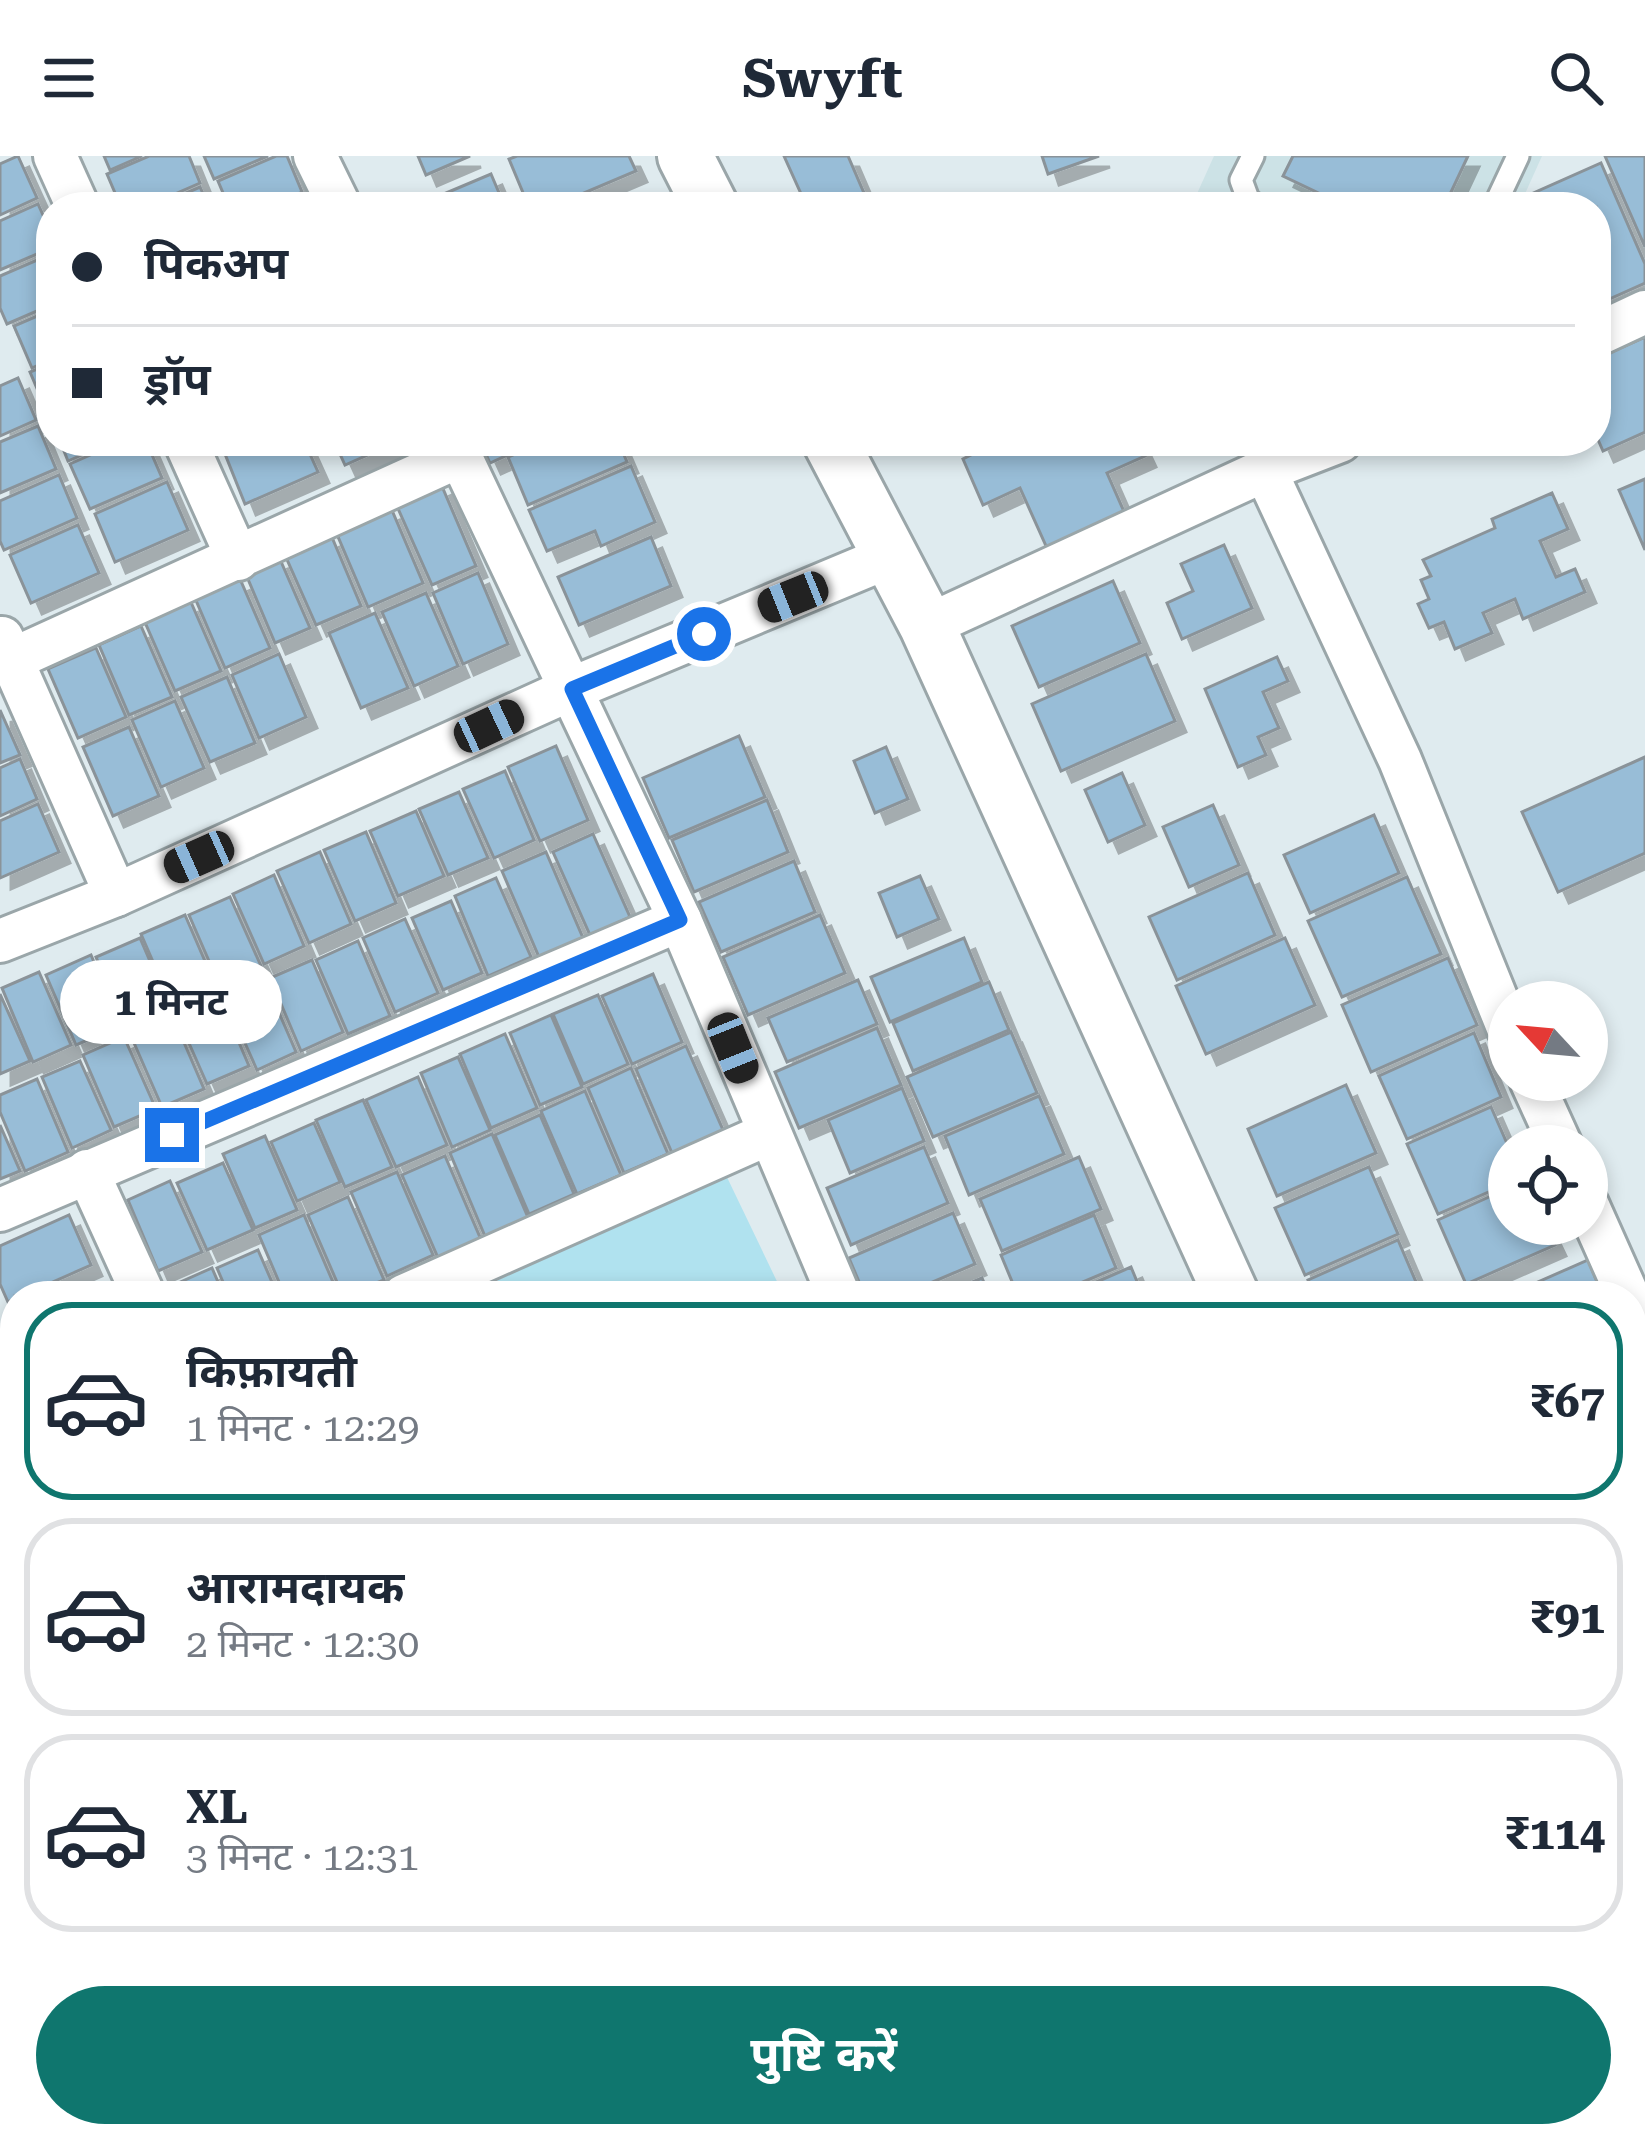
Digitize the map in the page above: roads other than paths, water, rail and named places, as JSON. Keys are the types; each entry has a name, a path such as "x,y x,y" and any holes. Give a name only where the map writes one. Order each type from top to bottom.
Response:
{"street":[{"path":"55,156 71,192"},
{"path":"315,156 333,192"},
{"path":"685,156 703,192"},
{"path":"1611,327 1645,312"},
{"path":"191,456 238,559"},
{"path":"116,895 6,646 238,559 440,456"},
{"path":"460,456 680,920 832,1281"},
{"path":"838,456 927,626 1225,1281"},
{"path":"927,626 1301,456"},
{"path":"1265,470 1400,760 1489,981"},
{"path":"0,941 116,895 572,689 889,557"},
{"path":"0,1210 680,920"},
{"path":"438,1281 768,1134"},
{"path":"87,1171 137,1281"},
{"path":"1605,1245 1621,1281"}],"lane":[{"path":"1245,192 1241,180 1252,156"},
{"path":"1501,192 1517,156"}]}
